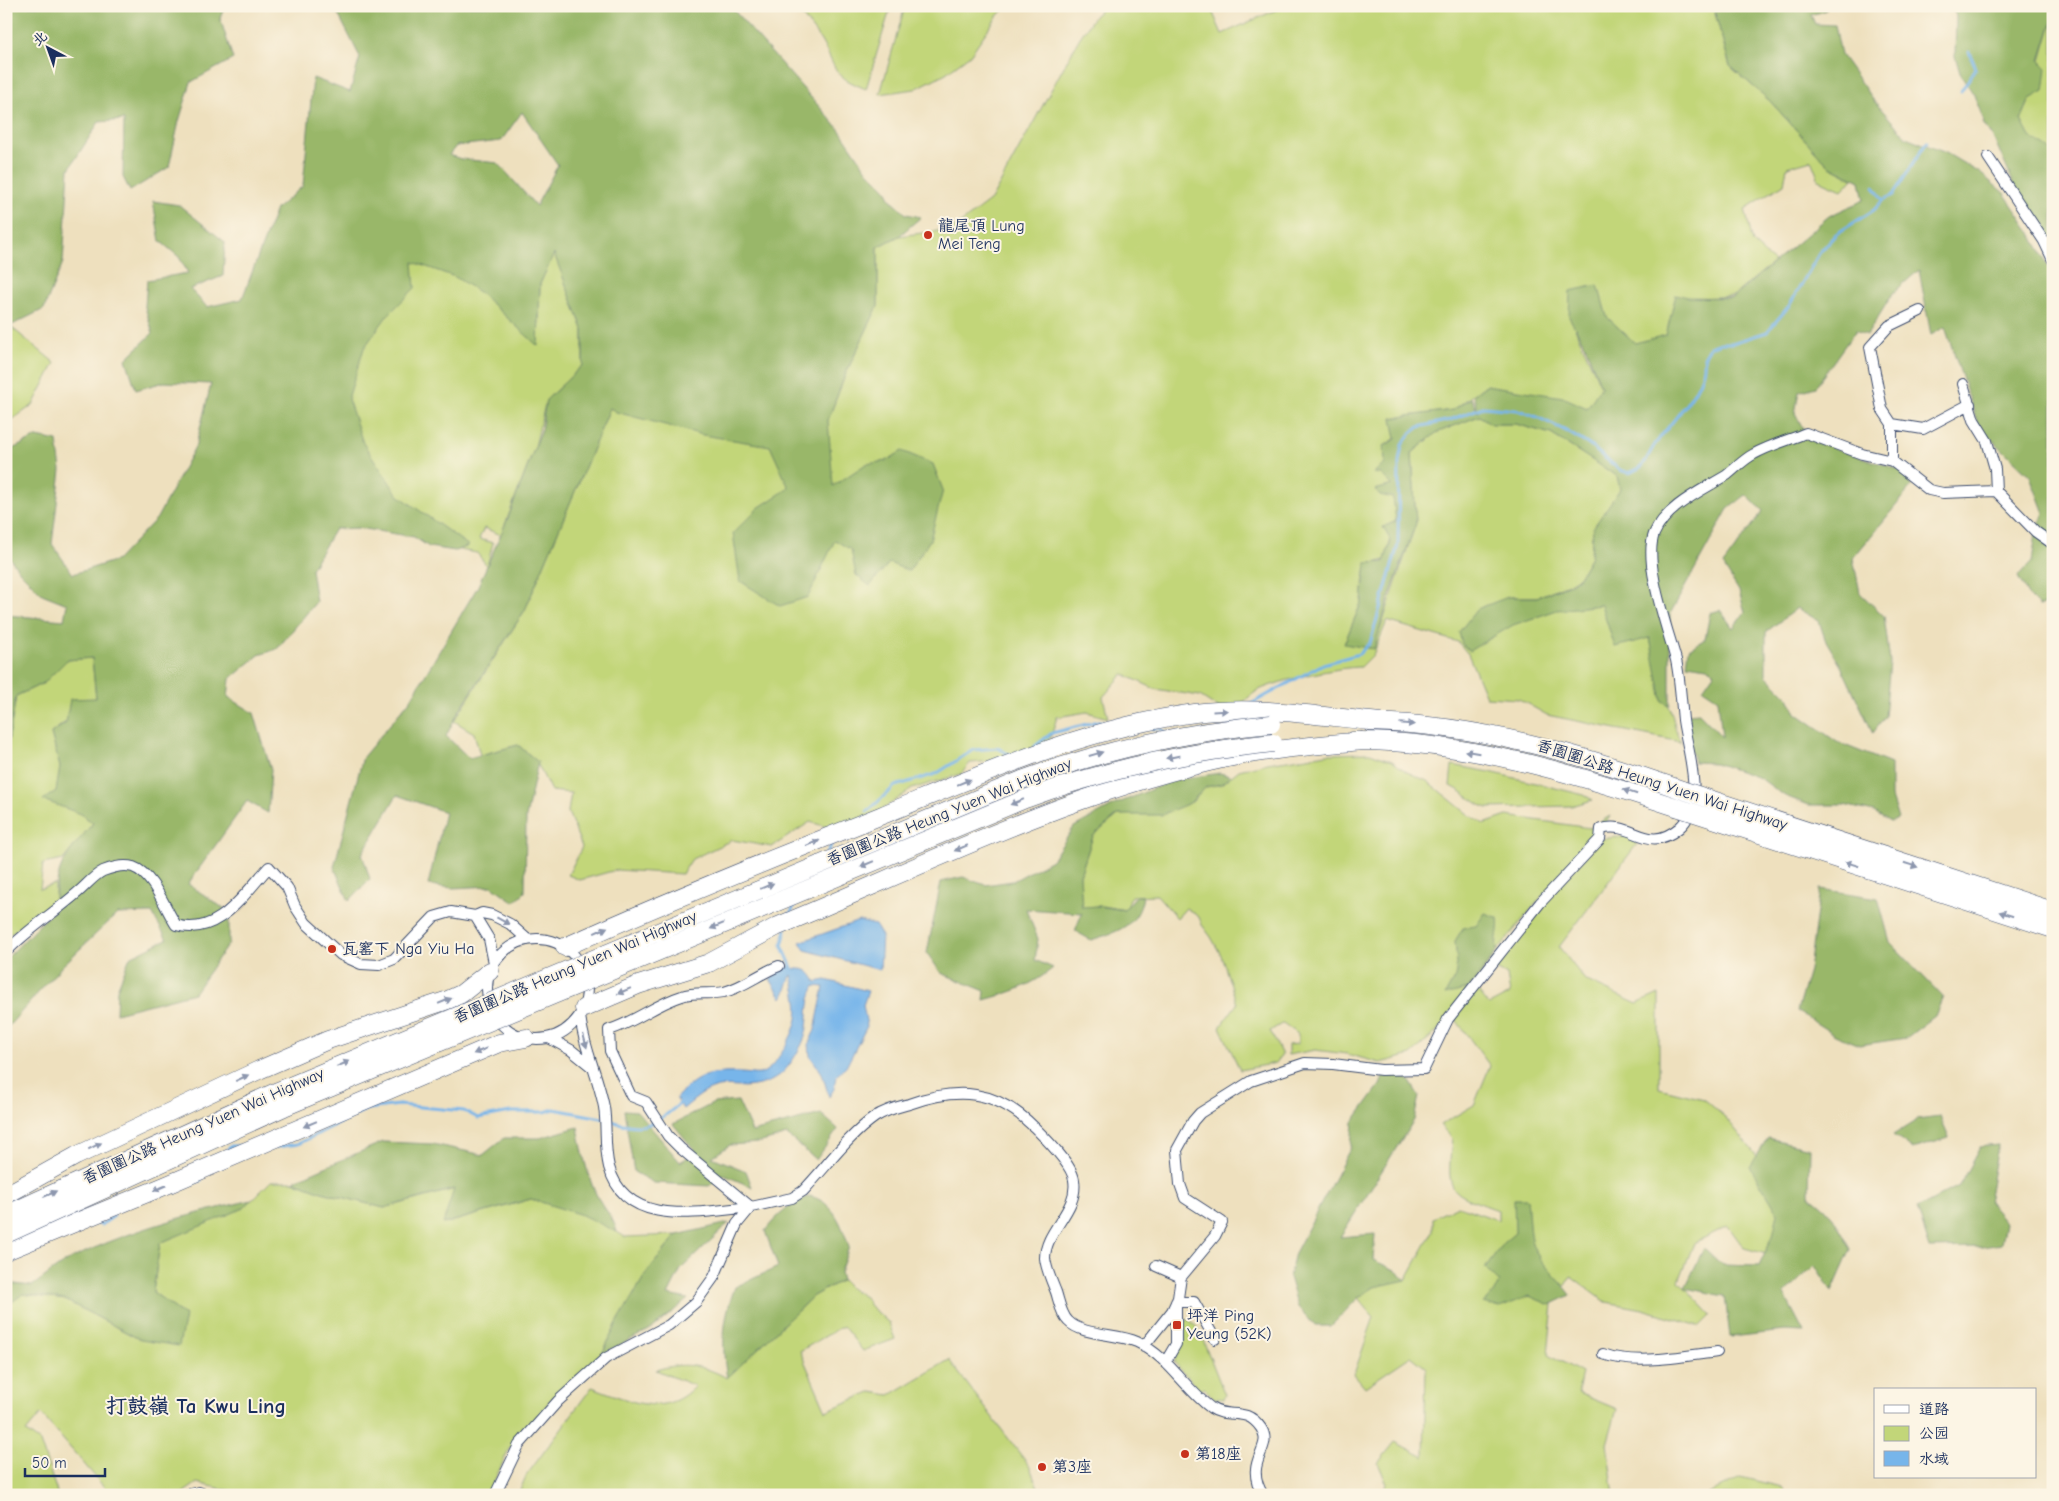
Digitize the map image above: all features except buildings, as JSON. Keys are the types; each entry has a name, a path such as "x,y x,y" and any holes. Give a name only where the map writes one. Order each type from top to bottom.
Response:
{"highway":[{"path":"565,947 638,914 1070,740 1137,723 1195,713 1241,710 1270,718"},
{"name":"香園圍公路 Heung Yuen Wai Highway","path":"6,1215 278,1091 1022,780 1092,756 1154,740 1228,728 1270,718 1380,722 1452,729 1523,742 1612,766 1679,798 2053,929"},
{"name":"香園圍公路 Heung Yuen Wai Highway","path":"6,1234 284,1107 1025,799 1082,779 1149,762 1224,749 1274,748 1362,741 1453,749 1503,757 1679,798 2053,911"},
{"path":"582,1012 638,985 709,963 776,927 1017,824 1080,801 1210,762 1274,748"},
{"path":"6,1195 76,1156 259,1070 328,1040 461,994 492,967"},
{"path":"6,1250 155,1191 499,1043 526,1038"}],"street":[{"path":"1988,157 2044,241 2053,260"},
{"path":"1892,462 1892,424 1882,409 1870,347 1888,326 1920,311"},
{"path":"1964,384 1974,420 1986,441 1994,469 1996,491 2036,532 2053,544"},
{"path":"1892,424 1923,428 1970,404"},
{"path":"1144,1346 1172,1312 1182,1277 1216,1236 1222,1222 1185,1198 1180,1184 1177,1150 1193,1121 1200,1113 1251,1081 1304,1063 1333,1064 1381,1070 1424,1069 1448,1019 1540,903 1600,839 1601,829 1622,828 1650,840 1663,837 1679,828 1690,816 1694,790 1693,772 1684,723 1676,660 1667,634 1651,556 1654,534 1668,516 1690,498 1728,474 1752,454 1806,433 1862,454 1892,462 1929,490 1943,493 1996,491"},
{"path":"6,952 27,931 101,872 122,866 134,868 142,872 151,883 176,925 188,928 203,927 218,920 269,867 287,887 295,906 306,923 341,955 361,964 379,965 394,959 404,952 434,917 451,912 475,916 482,913 499,918 528,940"},
{"path":"475,916 489,939 492,967 487,992 493,1013 507,1029 526,1038 549,1038 568,1029 582,1012"},
{"path":"492,967 503,952 515,944 528,940 553,941 565,947 573,953 584,969 588,989 582,1012 584,1039 600,1090 610,1170 616,1183 626,1196 642,1207 655,1212 686,1213 751,1207 792,1198 802,1191 876,1116 921,1100 948,1093 965,1092 999,1101 1024,1118 1066,1163 1074,1180 1074,1192 1070,1206 1049,1242 1045,1260 1063,1314 1069,1322 1085,1330 1135,1341 1144,1346 1166,1361 1211,1408 1245,1414 1260,1426 1265,1443 1256,1462 1255,1472 1263,1495"},
{"path":"751,1207 680,1148 668,1136 646,1102 631,1096 610,1051 609,1030 627,1024 649,1010 682,995 722,993 735,989 779,966"},
{"path":"549,1038 571,1050 593,1067"},
{"path":"495,1495 519,1445 558,1401 606,1358 669,1326 696,1302 714,1277 737,1224 751,1207"},
{"path":"1156,1266 1182,1277"},
{"path":"1176,1302 1194,1302 1215,1339"},
{"path":"1166,1361 1176,1344 1176,1302"},
{"path":"1603,1354 1613,1358 1663,1358 1717,1352"},
{"path":"185,1495 199,1492 207,1495"}],"green space":[{"path":"6,6 225,6 220,18 233,59 191,82 179,121 169,167 130,191 123,177 124,120 99,122 69,169 63,262 44,309 10,326 6,323"},
{"path":"334,6 730,6 839,129 867,170 885,188 892,201 906,214 921,217 899,236 878,247 878,306 846,373 828,420 833,486 866,464 886,461 902,451 933,464 943,490 930,540 909,571 889,563 870,586 856,575 851,550 835,540 808,597 780,606 740,581 733,533 758,508 789,488 770,446 703,435 616,412 610,408 525,610 459,711 446,736 469,758 518,745 538,762 526,817 525,892 514,902 492,886 452,888 428,885 445,812 397,795 362,854 370,879 349,901 334,867 363,757 411,699 478,586 508,518 541,431 546,400 583,365 583,329 554,254 540,284 538,346 479,292 455,277 413,262 415,288 387,316 364,348 348,399 363,443 398,495 469,546 455,551 429,547 414,537 359,528 335,529 311,569 316,602 277,649 259,655 230,679 228,697 254,713 271,770 268,813 247,801 188,884 229,912 229,943 194,993 116,1013 117,989 130,957 167,939 152,913 117,914 62,966 6,1029 6,959 55,909 57,881 64,861 93,823 81,814 43,800 56,791 60,767 51,733 66,723 70,699 96,698 92,658 67,660 44,683 16,696 6,755 6,615 64,620 67,604 42,594 21,573 6,553 6,452 37,437 57,441 61,470 52,544 73,574 117,560 157,518 196,445 211,384 164,382 136,390 126,359 153,333 145,307 147,280 188,273 179,257 160,241 153,201 179,205 225,242 223,276 190,289 207,307 242,299 276,209 303,186 313,78 350,92 360,57","holes":["522,112 558,165 536,206 498,163 461,159 449,155 456,146 501,141"]},
{"path":"795,6 891,6 866,89 847,80 837,71 821,41"},
{"path":"905,6 1008,6 998,15 970,55 946,73 915,89 880,94"},
{"path":"1106,6 1210,6 1222,34 1285,6 1713,6 1730,66 1770,101 1828,165 1853,178 1842,190 1819,180 1811,160 1787,167 1784,184 1745,209 1753,243 1774,262 1733,296 1683,299 1670,337 1638,346 1573,292 1571,319 1602,389 1584,412 1486,385 1453,410 1394,418 1396,438 1384,446 1394,488 1396,521 1385,560 1366,565 1362,601 1345,642 1374,648 1416,523 1412,453 1436,433 1479,416 1497,424 1516,424 1551,434 1617,476 1620,489 1592,535 1591,556 1579,577 1568,584 1537,597 1511,597 1523,619 1558,608 1602,602 1650,638 1664,699 1670,708 1681,742 1547,715 1519,699 1486,697 1468,654 1458,642 1387,621 1373,655 1361,667 1294,678 1268,686 1250,696 1228,720 1226,713 1200,696 1155,689 1123,674 1103,697 1108,718 1087,712 1057,717 1049,743 994,761 970,763 961,774 912,789 840,839 827,827 810,822 772,847 732,840 692,859 682,874 616,870 580,880 568,875 582,847 568,812 571,793 551,791 536,761 518,745 480,755 474,733 454,721 525,610 610,408 828,420 846,373 878,306 878,247 899,236 953,229 991,200 1079,39 1095,15"},
{"path":"1713,6 1826,6 1826,10 1811,15 1815,24 1835,25 1841,55 1874,101 1906,137 1946,153 1980,173 2004,193 2031,233 2053,276 2053,603 2039,606 2028,595 2018,577 2032,562 2036,532 2044,513 2030,476 1979,427 1945,327 1931,335 1919,270 1893,293 1867,335 1856,330 1815,387 1799,392 1795,413 1809,440 1900,470 1912,486 1853,558 1860,593 1884,616 1890,662 1885,717 1873,733 1841,666 1825,639 1819,621 1797,608 1766,632 1766,675 1789,698 1796,713 1837,742 1891,764 1891,797 1898,819 1891,822 1874,812 1844,805 1809,805 1785,796 1760,778 1715,763 1694,762 1685,728 1688,714 1699,713 1722,737 1718,699 1703,689 1714,673 1708,667 1687,664 1689,649 1705,639 1710,613 1720,610 1733,628 1745,612 1739,591 1723,565 1763,511 1746,495 1728,509 1670,614 1670,705 1662,701 1650,638 1615,647 1601,605 1557,610 1513,625 1469,651 1462,644 1459,632 1477,609 1508,597 1537,597 1570,584 1579,577 1591,556 1593,528 1620,489 1617,476 1551,434 1516,424 1492,424 1479,416 1436,433 1412,453 1416,523 1390,595 1374,649 1344,644 1362,601 1366,563 1384,562 1391,541 1383,527 1396,521 1393,498 1380,495 1375,490 1392,485 1381,474 1373,473 1385,464 1384,446 1396,439 1392,418 1453,410 1471,398 1478,412 1473,395 1486,385 1563,397 1587,408 1601,387 1585,345 1569,317 1570,291 1598,285 1607,317 1635,343 1666,335 1676,294 1687,297 1732,298 1829,216 1864,200 1860,181 1828,165 1770,101 1730,66"},
{"path":"1952,6 2053,6 2053,19 2040,61 2047,68 2044,91 2030,99 2021,120 2030,137 2053,151 2053,249 2012,180 1995,141 1983,123 1984,121 1974,95 1960,73 1955,56 1956,16"},
{"path":"2053,19 2053,174 2052,151 2029,137 2021,120 2030,99"},
{"path":"450,234 539,323 540,284 554,253 583,329 583,365 546,400 535,447 501,535 484,528 479,539 493,543 487,566 477,553 460,550 377,506 337,398 393,265"},
{"path":"6,323 55,363 33,405 6,424"},
{"path":"92,658 96,699 51,733 60,767 77,810 93,823 63,860 43,864 40,889 55,884 55,903 6,937 6,755 16,696 44,683 67,660"},
{"path":"1370,753 1392,761 1407,772 1427,781 1469,815 1484,824 1507,816 1590,828 1610,816 1599,835 1579,851 1492,957 1474,987 1489,1005 1510,994 1507,975 1489,965 1600,839 1628,836 1637,844 1559,947 1585,980 1637,1004 1659,994 1659,1088 1704,1099 1726,1118 1761,1161 1785,1185 1774,1256 1744,1248 1728,1226 1694,1243 1679,1281 1711,1315 1700,1326 1643,1309 1606,1302 1571,1276 1553,1304 1548,1354 1582,1373 1578,1393 1617,1409 1607,1444 1614,1495 1383,1495 1387,1484 1378,1463 1395,1442 1424,1457 1426,1368 1411,1356 1365,1387 1354,1374 1374,1317 1358,1298 1380,1283 1406,1280 1433,1231 1433,1218 1458,1206 1498,1220 1498,1210 1459,1194 1451,1180 1452,1138 1440,1125 1474,1105 1490,1066 1451,1013 1438,1030 1411,1055 1380,1063 1347,1054 1315,1050 1288,1055 1288,1045 1298,1044 1298,1034 1283,1023 1270,1031 1282,1055 1276,1063 1240,1070 1220,1027 1237,1004 1221,955 1199,917 1186,908 1177,918 1157,895 1131,896 1126,910 1102,906 1082,908 1079,878 1093,836 1118,815 1161,812 1192,802 1206,787 1221,784 1239,770 1268,763 1327,754"},
{"path":"1452,765 1490,772 1584,795 1593,800 1571,806 1488,808 1478,804 1450,786"},
{"path":"1220,773 1231,776 1221,784 1206,787 1190,803 1161,815 1118,815 1093,836 1080,875 1082,907 1099,906 1124,910 1136,896 1143,896 1137,914 1125,926 1110,934 1091,940 1075,931 1082,913 1026,909 1038,939 1035,960 1053,968 1029,984 1011,992 984,1000 985,991 941,973 927,953 941,882 963,877 985,885 1013,881 1052,860 1074,827 1116,804 1174,780"},
{"path":"1820,889 1878,898 1890,942 1943,997 1935,1016 1906,1038 1859,1045 1835,1035 1797,1011 1809,970"},
{"path":"1485,913 1498,918 1497,951 1468,989 1445,995 1455,977 1457,964 1455,941 1463,928 1476,926"},
{"path":"1386,1070 1409,1080 1419,1096 1414,1120 1340,1237 1375,1234 1373,1260 1395,1270 1406,1280 1374,1287 1358,1298 1331,1326 1315,1326 1298,1307 1289,1277 1295,1253 1351,1147 1353,1122 1380,1085"},
{"path":"738,1101 752,1132 821,1114 838,1129 816,1160 787,1135 758,1143 730,1145 712,1157 746,1171 752,1187 724,1175 709,1186 654,1183 634,1172 624,1110 637,1111 680,1162 696,1152 673,1124 714,1103"},
{"path":"1940,1117 1949,1138 1912,1149 1893,1135 1917,1120"},
{"path":"578,1127 590,1178 617,1232 582,1215 531,1199 443,1224 454,1189 384,1208 322,1192 293,1181 383,1142 433,1144 483,1155 504,1138 540,1138"},
{"path":"1768,1138 1810,1148 1809,1195 1831,1214 1851,1249 1832,1292 1815,1265 1784,1294 1804,1332 1784,1331 1730,1337 1725,1296 1685,1288 1704,1248 1722,1265 1759,1266 1773,1236 1778,1213 1750,1167"},
{"path":"1998,1145 1988,1202 2005,1222 2001,1244 1983,1247 1930,1248 1917,1208 1959,1186 1980,1147"},
{"path":"271,1181 293,1181 322,1192 384,1208 455,1189 444,1224 531,1199 584,1211 625,1237 677,1235 647,1272 617,1323 602,1354 552,1399 509,1449 488,1495 247,1495 197,1483 180,1495 111,1495 41,1414 26,1432 40,1442 58,1495 9,1495 6,1483 6,1306 23,1294 65,1300 141,1340 185,1316 153,1292 160,1243 211,1220 244,1208"},
{"path":"809,1196 825,1203 840,1223 849,1247 840,1272 842,1280 813,1296 727,1378 724,1332 735,1287 778,1267 765,1231 785,1210"},
{"path":"1514,1199 1527,1199 1531,1241 1536,1253 1571,1295 1550,1305 1529,1296 1500,1308 1483,1303 1493,1294 1499,1282 1485,1268 1503,1243 1515,1233"},
{"path":"252,1200 244,1208 160,1243 153,1292 185,1316 179,1346 141,1340 65,1300 23,1294 6,1306 7,1283 32,1286 68,1261 116,1239 184,1217"},
{"path":"729,1223 681,1269 668,1295 688,1299 653,1328 602,1354 617,1323 647,1272 677,1235"},
{"path":"842,1280 850,1288 865,1297 870,1306 889,1323 895,1339 863,1351 843,1326 800,1351 826,1411 871,1392 890,1395 949,1360 1030,1467 1041,1495 518,1495 526,1476 592,1387 645,1404 658,1405 671,1402 683,1396 695,1386 656,1370 683,1365 692,1366 718,1373 727,1378 813,1296"},
{"path":"1190,1320 1199,1330 1225,1395 1223,1399 1214,1398 1203,1387 1199,1390 1174,1362 1180,1346 1182,1322"},
{"path":"1741,1477 1782,1487 1788,1495 1705,1495"}],"water":[{"path":"859,921 875,925 882,936 880,970 805,950 800,942"},
{"path":"785,964 809,972 816,982 826,980 868,991 863,1005 867,1026 846,1067 836,1076 834,1089 829,1097 822,1073 810,1056 809,1043 815,1030 824,987 815,986 810,1000 805,1037 785,1071 763,1084 741,1087 718,1087 698,1097 683,1109 676,1098 698,1079 721,1073 760,1074 770,1068 778,1059 793,1031 798,1015 797,998 792,975 782,998 770,979 775,976 779,966"}],"waterway":[{"path":"1961,91 1976,68 1969,52"},
{"path":"1251,704 1323,664 1359,654 1370,643 1398,545 1399,462 1402,445 1410,434 1419,427 1450,420 1483,407 1518,410 1566,431 1589,445 1620,470 1629,473 1638,469 1644,464 1654,446 1687,404 1700,380 1704,368 1704,357 1710,347 1721,343 1732,343 1767,332 1789,306 1820,252 1836,234 1874,210 1883,200 1893,195 1927,142"},
{"path":"1874,187 1883,200"},
{"path":"1035,746 1052,733 1099,721 1110,723"},
{"path":"1151,728 1162,729 1166,733"},
{"path":"867,812 895,786 936,774 973,750 998,748 1012,756"},
{"path":"826,854 833,842"},
{"path":"790,914 796,902"},
{"path":"786,930 782,945 793,970"},
{"path":"608,1120 621,1124 641,1126 656,1121 683,1101"},
{"path":"276,1147 298,1144 367,1109 399,1105 464,1111 478,1118 511,1112 545,1112 554,1109 602,1118"},
{"path":"226,1151 231,1146 240,1146"},
{"path":"188,1184 201,1180"},
{"path":"94,1222 101,1225 114,1216"}],"place":[{"name":"龍尾頂 Lung Mei Teng","path":"928,235"},
{"name":"瓦窰下 Nga Yiu Ha","path":"332,949"},
{"name":"坪洋 Ping Yeung (52K)","path":"1177,1325"},
{"name":"第18座","path":"1185,1454"},
{"name":"第3座","path":"1042,1467"}],"district":[{"name":"打鼓嶺 Ta Kwu Ling","path":"196,1406"}]}
